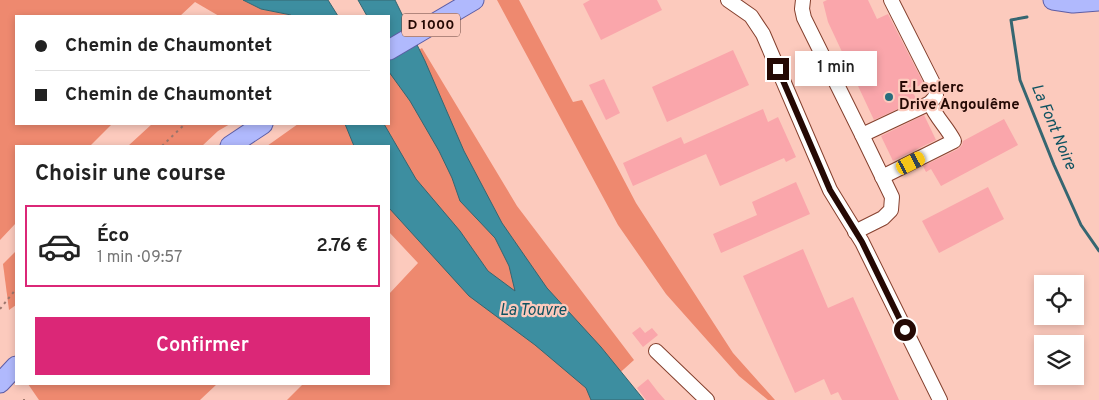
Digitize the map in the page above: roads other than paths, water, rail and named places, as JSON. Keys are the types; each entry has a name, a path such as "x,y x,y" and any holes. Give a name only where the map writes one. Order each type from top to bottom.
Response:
{"main road":[{"name":"D 1000","path":"390,49 474,0"},
{"path":"1054,0 1073,3 1099,1"},
{"path":"232,145 262,125"},
{"path":"0,366 15,351"},
{"path":"0,383 15,367"}],"street":[{"path":"728,0 751,16 763,34 830,190 855,232 940,400"},
{"path":"803,0 804,18 892,197 890,210 883,218 855,232"},
{"path":"862,135 930,104 936,96 935,87 891,0"},
{"path":"882,177 954,141 948,128 934,114 930,104"},
{"path":"656,351 707,400"}],"water":[{"path":"243,0 328,0 337,15 291,15 261,9"},
{"name":"La Touvre","path":"358,0 395,0 425,61 464,151 502,223 547,288 601,347 644,400 591,400 586,388 535,345 469,296 390,209 390,145 354,145 345,125 385,125 416,179 460,231 488,271 515,291 509,266 495,238 460,201 452,178 439,151 410,101 390,73 390,15 366,15"}],"waterway":[{"name":"La Font Noire","path":"1027,17 1011,20 1020,80 1054,165 1081,225 1099,251"}],"place":[{"name":"E.Leclerc Drive Angoulême","path":"889,97"}]}
